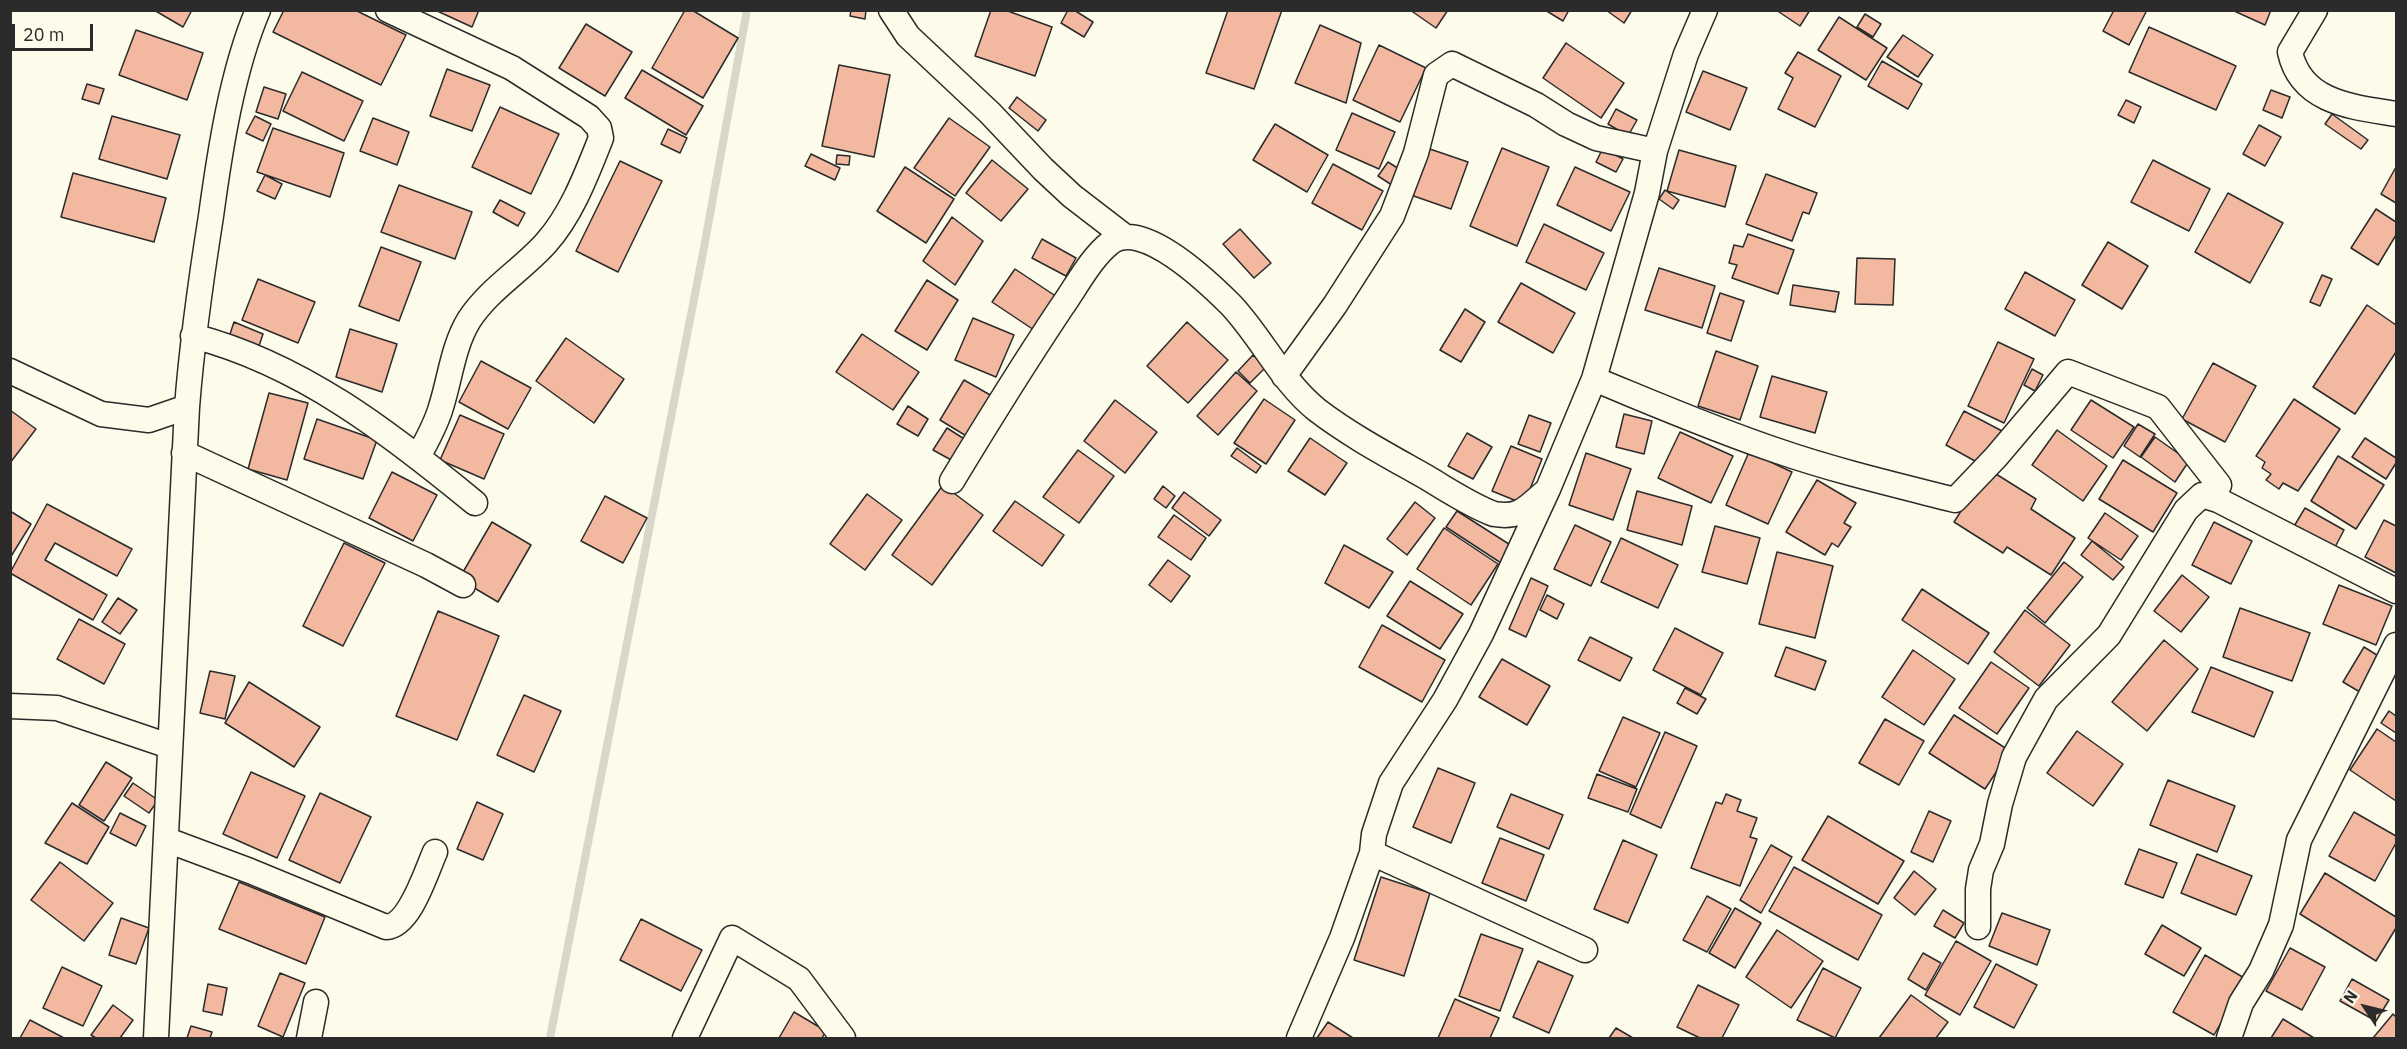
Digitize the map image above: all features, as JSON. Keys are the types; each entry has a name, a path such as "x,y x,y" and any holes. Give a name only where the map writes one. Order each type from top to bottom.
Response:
{"street":[{"path":"156,1038 184,453 193,336 221,147 249,33 258,10"},
{"path":"388,10 512,68 589,117 599,128 602,138 566,216 548,241 481,304 468,322 459,342 441,408 432,431 418,456"},
{"path":"891,10 908,36 990,113 1043,170 1072,196 1124,236"},
{"path":"1299,1038 1342,938 1372,853 1374,834 1391,783 1445,700 1466,662 1548,489 1594,379 1647,193 1655,151 1686,54 1705,10"},
{"path":"2315,10 2290,52 2293,66 2300,79 2317,93 2354,107 2397,114"},
{"path":"1284,376 1335,305 1392,216 1416,153 1436,75 1452,64 1536,105 1566,124 1596,138 1655,151"},
{"path":"952,481 1018,372 1087,270 1111,242 1124,236 1152,242 1189,268 1231,306 1284,376 1316,410 1368,444 1484,511 1510,516 1524,510 1548,489"},
{"path":"193,336 231,346 306,382 370,421 418,456 475,503"},
{"path":"10,371 101,414 149,420 187,407"},
{"path":"1594,379 1676,413 1779,451 1955,500 1996,457 2068,372 2158,407 2219,485"},
{"path":"184,453 416,560 463,585"},
{"path":"1978,927 1978,889 1981,870 1992,844 2000,804 2014,757 2046,699 2109,635 2186,510 2202,495 2218,500 2397,591"},
{"path":"2229,1038 2241,1003 2261,971 2281,925 2299,840 2397,645"},
{"path":"12,708 57,708 169,746"},
{"path":"167,840 250,871 386,927 394,926 405,917 435,852"},
{"path":"1372,853 1586,950"},
{"path":"685,1038 732,938 799,979 843,1038"},
{"path":"309,1038 316,1002"}],"building":[{"path":"154,10 192,10 183,27"},
{"path":"284,10 355,10 406,35 381,85 273,32"},
{"path":"435,10 479,10 472,27"},
{"path":"685,10 692,10 738,38 703,98 652,68"},
{"path":"851,10 866,10 865,19 850,16"},
{"path":"991,10 1005,10 1052,27 1035,76 975,56"},
{"path":"1068,10 1074,10 1093,22 1084,37 1061,23"},
{"path":"1228,10 1282,10 1254,89 1206,73"},
{"path":"1410,10 1448,10 1436,28"},
{"path":"1545,10 1569,10 1563,21"},
{"path":"1606,10 1632,10 1624,23"},
{"path":"1776,10 1810,10 1800,26"},
{"path":"2114,10 2147,10 2129,45 2103,31"},
{"path":"2232,10 2271,10 2265,25"},
{"path":"1865,14 1881,24 1873,37 1857,27"},
{"path":"1839,17 1887,48 1866,80 1818,50"},
{"path":"586,24 632,52 605,96 559,68"},
{"path":"1320,25 1361,43 1346,103 1295,83"},
{"path":"2149,27 2236,66 2216,110 2129,72"},
{"path":"136,30 203,53 187,100 119,75"},
{"path":"1903,35 1933,55 1918,77 1887,57"},
{"path":"1566,43 1624,83 1601,118 1543,78"},
{"path":"1379,45 1426,68 1400,122 1353,100"},
{"path":"1798,52 1841,76 1815,127 1778,109 1793,78 1785,73"},
{"path":"1882,61 1922,84 1908,109 1868,86"},
{"path":"839,65 890,75 874,157 822,146"},
{"path":"447,69 490,85 472,131 430,116"},
{"path":"642,70 703,106 686,135 625,98"},
{"path":"1703,71 1747,88 1730,130 1686,112"},
{"path":"302,72 363,101 344,141 283,111"},
{"path":"87,84 104,89 99,104 82,99"},
{"path":"264,87 286,94 278,119 256,112"},
{"path":"2271,90 2290,97 2282,118 2263,110"},
{"path":"1017,97 1046,120 1038,131 1009,108"},
{"path":"2126,100 2141,107 2134,123 2118,115"},
{"path":"500,107 559,134 531,194 472,167"},
{"path":"1616,109 1637,120 1628,136 1608,124"},
{"path":"1352,113 1395,132 1379,169 1336,150"},
{"path":"2332,114 2368,140 2361,149 2325,124"},
{"path":"112,116 180,135 167,179 99,159"},
{"path":"255,116 271,124 263,141 246,133"},
{"path":"373,118 409,132 397,165 360,151"},
{"path":"949,118 990,147 955,196 914,168"},
{"path":"1275,124 1328,155 1307,192 1253,160"},
{"path":"2259,125 2281,137 2265,166 2243,154"},
{"path":"273,128 344,153 330,197 257,172"},
{"path":"668,129 687,138 680,153 661,144"},
{"path":"1424,147 1468,162 1451,209 1408,194"},
{"path":"1502,148 1549,167 1517,246 1470,226"},
{"path":"1603,148 1623,159 1616,172 1596,162"},
{"path":"1679,150 1736,166 1725,207 1667,191"},
{"path":"811,154 840,168 835,180 805,166"},
{"path":"837,155 850,156 849,165 836,164"},
{"path":"992,160 1028,189 1001,221 966,193"},
{"path":"2153,160 2210,189 2189,231 2131,202"},
{"path":"620,161 662,181 618,272 576,251"},
{"path":"1388,162 1407,174 1398,189 1378,176"},
{"path":"1333,164 1383,191 1362,230 1312,203"},
{"path":"905,167 954,199 926,243 877,211"},
{"path":"1575,167 1630,192 1611,231 1557,205"},
{"path":"2396,167 2396,203 2381,194"},
{"path":"73,173 166,198 154,242 61,217"},
{"path":"1766,174 1817,193 1809,214 1803,212 1792,241 1746,224"},
{"path":"265,175 282,184 275,199 257,191"},
{"path":"399,185 472,212 455,259 381,232"},
{"path":"1665,190 1679,200 1673,209 1659,199"},
{"path":"2228,193 2283,223 2250,283 2195,252"},
{"path":"500,200 525,213 518,226 493,212"},
{"path":"2376,209 2396,222 2396,235 2378,265 2351,248"},
{"path":"952,217 983,241 955,285 923,261"},
{"path":"1544,224 1604,253 1586,290 1526,262"},
{"path":"1240,229 1271,263 1254,278 1223,244"},
{"path":"1748,234 1794,250 1778,294 1732,278 1737,265 1729,263 1734,245 1743,247"},
{"path":"1042,239 1076,258 1066,276 1032,258"},
{"path":"2108,242 2148,266 2122,309 2082,285"},
{"path":"381,247 421,262 399,321 359,306"},
{"path":"1857,258 1895,259 1893,305 1855,304"},
{"path":"1659,268 1715,286 1702,328 1645,310"},
{"path":"1015,269 1063,301 1040,334 992,302"},
{"path":"2025,272 2075,300 2055,336 2005,309"},
{"path":"2322,275 2332,279 2320,306 2310,302"},
{"path":"258,279 315,302 298,343 242,320"},
{"path":"927,280 958,300 927,350 895,331"},
{"path":"1521,283 1575,313 1553,353 1498,322"},
{"path":"1793,285 1839,292 1835,312 1790,305"},
{"path":"1720,293 1744,301 1731,341 1707,333"},
{"path":"2367,305 2396,325 2396,352 2355,414 2313,387"},
{"path":"1465,309 1485,322 1461,362 1440,350"},
{"path":"973,318 1014,335 996,377 955,360"},
{"path":"234,322 263,334 257,352 228,340"},
{"path":"1187,322 1228,360 1188,403 1147,366"},
{"path":"350,329 397,344 382,392 336,377"},
{"path":"862,334 919,372 893,410 836,372"},
{"path":"566,338 624,379 594,423 536,381"},
{"path":"1998,342 2034,359 2004,423 1968,406"},
{"path":"1716,351 1758,366 1740,420 1698,406"},
{"path":"1253,355 1266,367 1250,383 1238,371"},
{"path":"481,361 531,388 508,429 459,402"},
{"path":"2213,363 2256,386 2225,442 2182,419"},
{"path":"2032,369 2043,375 2035,391 2024,385"},
{"path":"1236,372 1257,391 1218,435 1197,416"},
{"path":"1772,376 1827,392 1815,433 1760,417"},
{"path":"964,380 992,396 968,437 940,420"},
{"path":"269,393 308,403 287,480 248,469"},
{"path":"1264,399 1295,420 1266,464 1234,443"},
{"path":"2294,399 2340,429 2298,491 2283,483 2279,489 2266,480 2271,474 2262,468 2265,462 2256,456"},
{"path":"1115,400 1157,432 1125,473 1084,441"},
{"path":"2091,400 2134,427 2113,458 2071,430"},
{"path":"908,406 928,419 918,436 897,424"},
{"path":"10,410 36,429 10,463"},
{"path":"1964,411 2002,431 1984,466 1946,445"},
{"path":"1624,414 1652,421 1644,454 1616,447"},
{"path":"460,415 504,434 484,479 440,460"},
{"path":"1529,415 1551,423 1540,452 1518,444"},
{"path":"317,419 377,440 363,479 304,459"},
{"path":"2138,424 2155,434 2140,457 2124,446"},
{"path":"947,428 966,440 953,461 933,450"},
{"path":"2057,430 2107,466 2083,501 2032,465"},
{"path":"1680,432 1733,456 1711,503 1658,478"},
{"path":"1467,433 1492,447 1473,479 1448,466"},
{"path":"2155,437 2189,461 2175,482 2141,457"},
{"path":"1310,438 1347,463 1325,495 1288,471"},
{"path":"2365,438 2396,458 2396,463 2386,479 2352,457"},
{"path":"1511,446 1542,459 1524,504 1492,491"},
{"path":"1237,448 1261,466 1256,473 1231,456"},
{"path":"1078,450 1114,476 1079,523 1043,497"},
{"path":"1749,452 1792,472 1768,524 1726,505"},
{"path":"1586,453 1631,469 1613,520 1569,505"},
{"path":"2338,456 2384,485 2356,529 2311,501"},
{"path":"2123,460 2177,493 2153,532 2099,499"},
{"path":"1988,469 2036,499 2031,509 2075,538 2051,575 2007,547 2003,553 1954,522"},
{"path":"392,472 437,495 413,541 369,518"},
{"path":"1817,480 1856,503 1844,523 1851,527 1838,547 1832,543 1825,555 1786,532"},
{"path":"943,485 983,515 932,585 892,555"},
{"path":"1163,486 1175,496 1166,508 1154,499"},
{"path":"1637,491 1692,506 1682,545 1627,530"},
{"path":"1184,492 1221,520 1209,536 1172,508"},
{"path":"867,494 902,520 865,570 830,544"},
{"path":"605,496 647,518 623,563 581,541"},
{"path":"1015,501 1064,535 1042,566 993,531"},
{"path":"1415,502 1435,518 1407,555 1387,539"},
{"path":"47,504 132,549 117,576 55,543 45,560 107,595 93,620 10,573"},
{"path":"2305,508 2344,530 2333,551 2293,528"},
{"path":"10,511 31,524 10,558"},
{"path":"1457,511 1512,546 1501,563 1446,527"},
{"path":"2105,513 2138,536 2121,560 2088,538"},
{"path":"1174,515 1206,538 1191,560 1158,537"},
{"path":"2384,520 2396,526 2396,573 2365,557"},
{"path":"492,522 531,545 498,602 459,579"},
{"path":"2214,522 2252,541 2231,584 2192,565"},
{"path":"1575,525 1611,542 1591,586 1554,569"},
{"path":"1715,526 1760,538 1747,584 1702,572"},
{"path":"1444,528 1498,564 1471,605 1417,569"},
{"path":"1621,538 1678,565 1658,608 1601,582"},
{"path":"2092,541 2124,567 2113,580 2081,555"},
{"path":"344,543 385,563 343,646 303,626"},
{"path":"1344,545 1393,572 1369,608 1325,583"},
{"path":"1777,552 1833,566 1815,638 1759,624"},
{"path":"1168,560 1190,576 1171,602 1149,585"},
{"path":"2064,562 2083,577 2045,623 2027,608"},
{"path":"2182,575 2209,597 2181,632 2154,611"},
{"path":"1531,578 1548,586 1526,637 1509,629"},
{"path":"1410,581 1463,614 1440,649 1387,616"},
{"path":"2339,585 2392,606 2376,645 2323,624"},
{"path":"1922,589 1989,633 1968,664 1902,620"},
{"path":"1547,595 1564,604 1557,619 1540,610"},
{"path":"118,598 137,610 120,634 102,622"},
{"path":"2240,608 2310,633 2292,681 2223,657"},
{"path":"2025,610 2070,645 2039,686 1994,652"},
{"path":"438,611 499,636 457,740 396,716"},
{"path":"79,619 125,644 104,684 57,659"},
{"path":"1382,625 1445,660 1422,702 1359,667"},
{"path":"1675,628 1723,653 1701,695 1653,670"},
{"path":"1590,637 1632,658 1620,681 1578,660"},
{"path":"2164,640 2198,669 2147,731 2112,702"},
{"path":"1786,647 1826,661 1815,690 1775,676"},
{"path":"2364,647 2385,660 2365,695 2343,682"},
{"path":"1913,650 1955,679 1924,725 1882,697"},
{"path":"1502,659 1550,686 1527,725 1479,697"},
{"path":"1991,662 2029,688 1997,734 1959,708"},
{"path":"2211,667 2273,692 2254,737 2192,712"},
{"path":"210,671 235,676 225,719 200,713"},
{"path":"249,682 320,727 294,767 225,723"},
{"path":"1685,688 1706,699 1697,714 1677,703"},
{"path":"524,695 561,711 534,772 497,755"},
{"path":"2389,711 2396,716 2396,733 2381,723"},
{"path":"1954,715 2010,751 1985,789 1929,753"},
{"path":"1623,717 1660,733 1636,787 1599,771"},
{"path":"1885,719 1924,741 1899,785 1859,763"},
{"path":"2377,729 2396,742 2396,801 2350,770"},
{"path":"2077,731 2123,764 2093,806 2047,773"},
{"path":"1665,732 1697,746 1661,828 1630,814"},
{"path":"106,762 132,778 104,821 79,805"},
{"path":"1438,768 1475,783 1451,843 1413,827"},
{"path":"251,772 305,796 277,858 223,834"},
{"path":"1597,774 1637,789 1628,812 1588,798"},
{"path":"2168,780 2235,806 2217,852 2150,825"},
{"path":"133,783 158,800 149,813 124,796"},
{"path":"320,793 371,817 340,883 289,860"},
{"path":"1511,794 1563,815 1549,849 1497,827"},
{"path":"1726,794 1741,800 1737,811 1757,818 1750,837 1757,839 1740,886 1691,868 1716,802 1722,804"},
{"path":"477,802 503,814 483,860 457,849"},
{"path":"72,803 109,827 87,864 45,843"},
{"path":"1929,811 1951,821 1933,862 1911,852"},
{"path":"2354,812 2396,836 2396,843 2375,881 2329,856"},
{"path":"120,813 146,826 136,846 110,833"},
{"path":"1828,816 1904,861 1878,904 1802,860"},
{"path":"1500,838 1544,855 1526,901 1482,883"},
{"path":"1623,840 1657,855 1628,923 1594,909"},
{"path":"1771,845 1792,857 1761,913 1740,900"},
{"path":"2139,849 2177,863 2163,898 2125,884"},
{"path":"2197,854 2252,876 2236,915 2181,893"},
{"path":"60,862 113,903 84,941 31,900"},
{"path":"1794,867 1882,915 1858,960 1769,911"},
{"path":"1914,871 1936,889 1915,915 1894,898"},
{"path":"2325,873 2396,917 2396,928 2376,961 2300,914"},
{"path":"1381,877 1430,893 1404,976 1354,960"},
{"path":"239,882 325,917 306,964 219,929"},
{"path":"1707,896 1731,909 1707,952 1683,940"},
{"path":"1735,908 1761,923 1735,968 1709,953"},
{"path":"1943,910 1964,923 1955,938 1934,926"},
{"path":"2002,913 2050,930 2037,965 1989,946"},
{"path":"121,918 149,928 136,964 109,955"},
{"path":"641,919 702,950 681,991 620,960"},
{"path":"2162,925 2201,948 2184,976 2145,954"},
{"path":"1777,930 1823,961 1791,1008 1746,977"},
{"path":"1481,934 1523,949 1500,1011 1459,996"},
{"path":"1956,941 1991,961 1960,1015 1925,995"},
{"path":"2290,948 2325,967 2302,1010 2266,991"},
{"path":"1923,953 1941,963 1926,990 1908,979"},
{"path":"2205,955 2246,979 2214,1035 2173,1012"},
{"path":"1538,961 1573,976 1549,1033 1513,1017"},
{"path":"1996,964 2037,985 2014,1028 1974,1007"},
{"path":"62,967 102,986 83,1026 43,1008"},
{"path":"1823,968 1861,988 1835,1038 1797,1020"},
{"path":"280,973 305,983 283,1037 258,1026"},
{"path":"2352,979 2389,1000 2376,1021 2340,1001"},
{"path":"208,984 227,988 222,1015 203,1011"},
{"path":"1698,985 1739,1005 1722,1038 1700,1038 1677,1027"},
{"path":"1911,995 1948,1022 1936,1038 1879,1038"},
{"path":"1455,999 1499,1018 1490,1038 1438,1038"},
{"path":"113,1005 133,1020 120,1038 96,1038 91,1035"},
{"path":"794,1012 826,1031 822,1038 779,1038"},
{"path":"2393,1014 2396,1017 2396,1038 2373,1038"},
{"path":"2283,1019 2314,1038 2271,1038"},
{"path":"30,1020 64,1038 20,1038"},
{"path":"1328,1022 1353,1038 1317,1038"},
{"path":"191,1026 212,1032 210,1038 187,1038"},
{"path":"1616,1028 1633,1038 1609,1038"}],"waterway":[{"path":"550,1038 703,253 747,10"}]}
